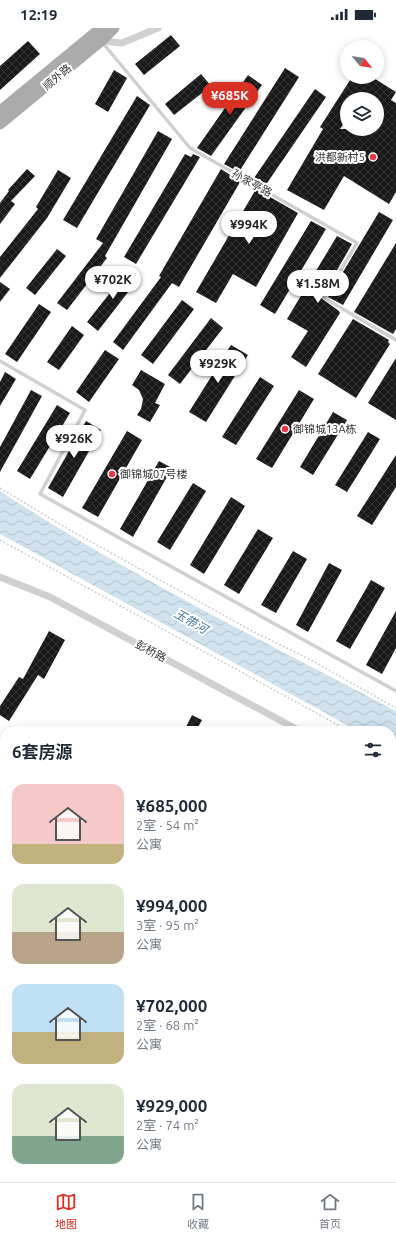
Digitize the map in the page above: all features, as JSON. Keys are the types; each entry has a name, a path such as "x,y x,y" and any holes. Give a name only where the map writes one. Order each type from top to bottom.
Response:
{"main road":[{"name":"顺外路","path":"0,110 98,33 114,28"},
{"name":"顺外路","path":"0,124 98,33"}],"street":[{"path":"98,33 122,43 158,28"},
{"name":"彭桥路","path":"0,577 50,597 291,726"}],"lane":[{"name":"孙家亭路","path":"98,33 190,148 357,243 324,298 396,340"},
{"path":"0,361 84,410 40,494 396,691"}],"path":[{"path":"0,488 68,529 254,632 311,660 396,708"},
{"path":"0,540 340,726"}],"water":[{"name":"玉带河","path":"0,491 96,551 146,579 245,633 396,711 396,726 349,726 0,534"}],"building":[{"path":"171,35 180,46 144,75 135,64"},
{"path":"28,41 40,54 0,90 0,66"},
{"path":"285,68 299,77 239,172 224,164"},
{"path":"114,70 127,78 108,112 95,104"},
{"path":"201,74 211,86 174,115 165,104"},
{"path":"248,75 262,85 211,156 197,148"},
{"path":"348,84 383,84 396,92 391,100 396,103 396,192 389,204 344,176 324,210 287,190 323,129 320,127 340,96 340,136 384,136 384,92 342,92"},
{"path":"315,89 326,97 265,186 254,178"},
{"path":"137,96 150,105 77,228 63,220"},
{"path":"158,131 172,139 105,256 107,258 67,310 57,303 103,243 96,239"},
{"path":"185,154 191,157 193,154 200,157 136,264 124,257"},
{"path":"27,169 35,176 11,201 15,204 0,224 0,203 9,191 8,190"},
{"path":"221,169 240,182 179,287 172,283 123,350 113,342 161,277 159,276"},
{"path":"58,170 71,178 47,218 0,278 0,257 38,209 36,207"},
{"path":"256,189 298,213 256,287 233,274 216,303 196,292"},
{"path":"379,212 393,220 343,305 328,297"},
{"path":"311,221 326,229 275,314 260,305"},
{"path":"337,236 352,244 321,298 340,313 306,367 291,357 308,331 287,319"},
{"path":"396,243 396,329 393,334 354,312"},
{"path":"57,249 66,256 35,295 26,288"},
{"path":"128,270 139,278 98,331 87,322"},
{"path":"0,282 10,289 0,302"},
{"path":"182,300 194,309 153,364 141,355"},
{"path":"39,304 51,312 17,362 5,354"},
{"path":"211,318 223,328 180,384 168,375"},
{"path":"353,319 389,340 388,342 390,344 356,398 318,374"},
{"path":"72,326 84,335 59,370 47,362"},
{"path":"231,345 248,355 206,422 189,412"},
{"path":"105,350 119,359 89,402 76,392"},
{"path":"396,358 396,420 368,403"},
{"path":"141,370 165,384 155,403 160,405 150,422 137,415 141,409 143,399 139,390 132,385"},
{"path":"5,372 16,379 0,406 0,382"},
{"path":"260,377 274,386 236,445 222,437"},
{"path":"31,390 42,396 0,472 0,447"},
{"name":"御锦城13A栋","path":"299,390 314,399 272,468 256,459"},
{"path":"57,405 70,413 30,479 17,471"},
{"path":"333,412 347,420 313,475 300,467"},
{"path":"86,421 101,430 63,497 48,488"},
{"name":"御锦城07号楼","path":"127,431 142,440 98,517 82,508"},
{"path":"368,432 380,439 347,492 335,485"},
{"path":"396,455 396,487 372,525 357,516"},
{"path":"159,461 172,468 133,537 120,529"},
{"path":"193,483 206,491 170,550 157,542"},
{"path":"231,497 245,506 204,574 190,565"},
{"path":"258,529 273,538 239,594 224,585"},
{"path":"293,551 307,559 276,613 261,605"},
{"path":"329,563 342,570 308,632 296,625"},
{"path":"371,580 385,588 350,649 336,641"},
{"path":"396,611 396,648 382,674 366,665"},
{"path":"49,631 65,640 44,679 38,675 9,721 0,715 0,706 19,677 23,679"},
{"path":"192,715 202,720 199,726 186,726"}],"place":[{"name":"洪都新村5","path":"373,157"},
{"name":"御锦城13A栋","path":"285,429"},
{"name":"御锦城07号楼","path":"112,474"}]}
